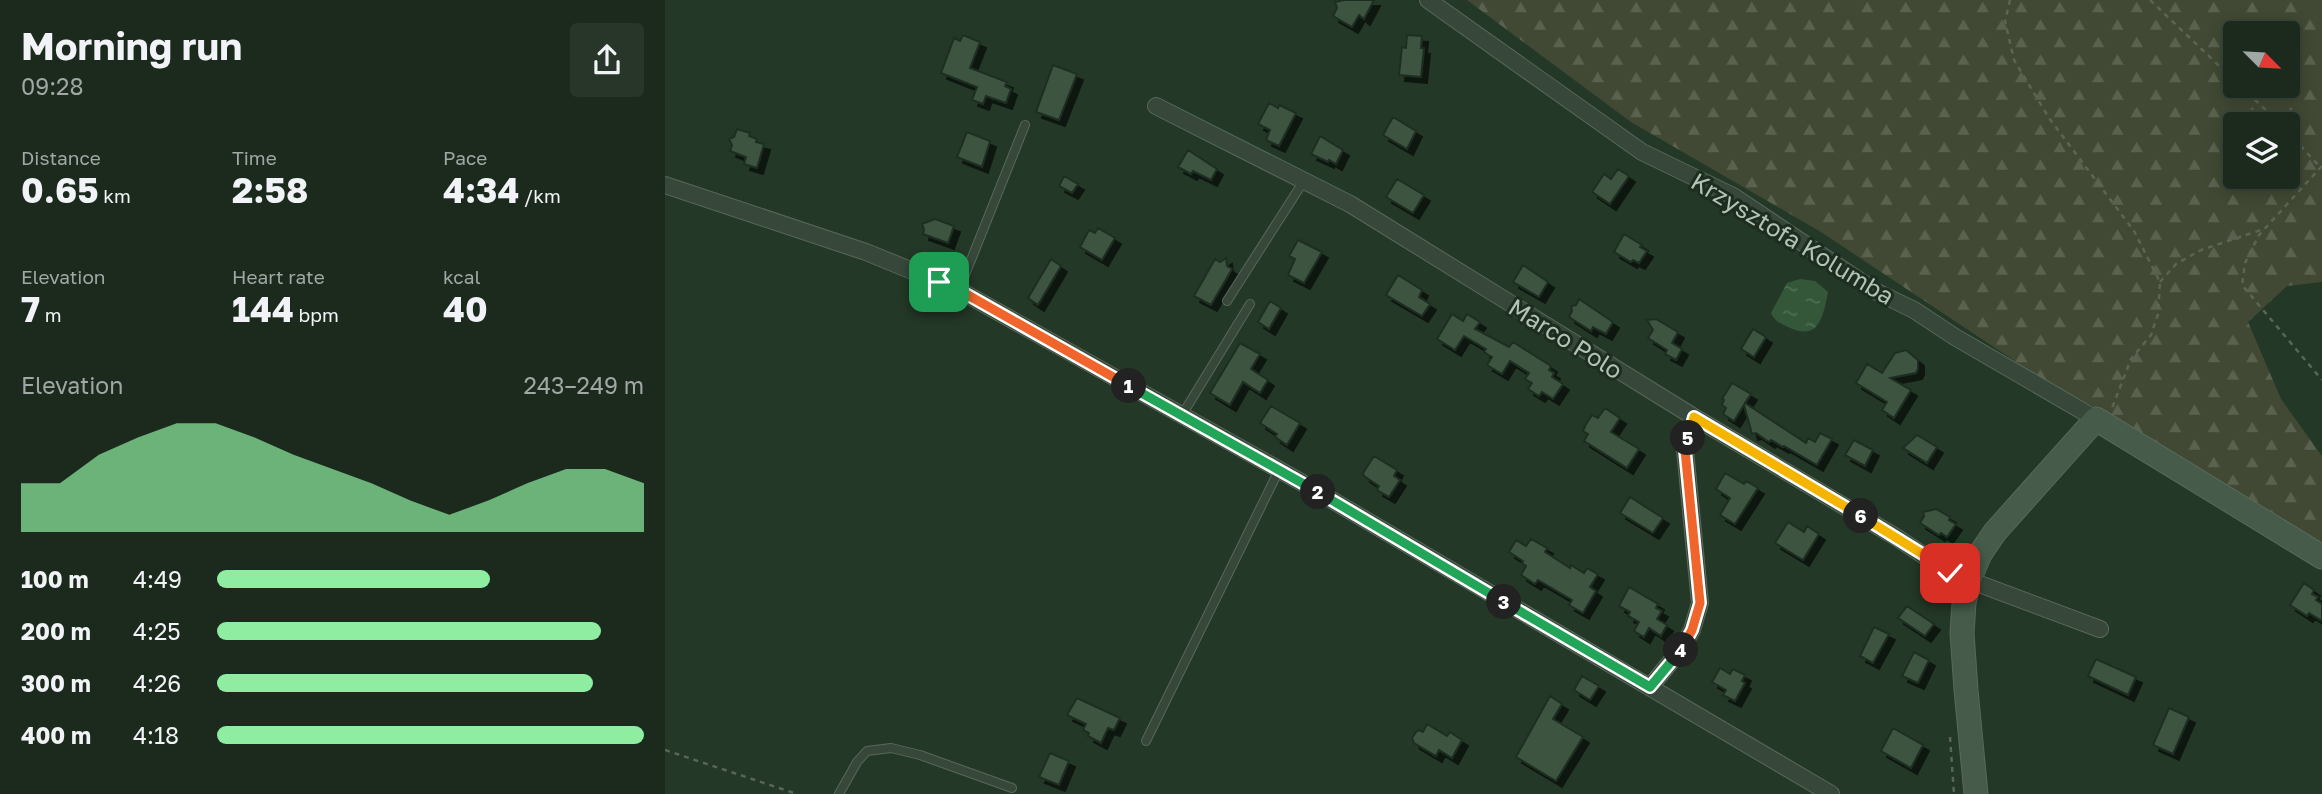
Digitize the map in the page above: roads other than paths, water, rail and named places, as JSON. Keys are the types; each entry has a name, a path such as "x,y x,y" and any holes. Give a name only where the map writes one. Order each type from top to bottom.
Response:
{"street":[{"name":"Krzysztofa Kolumba","path":"1428,0 1642,152 1733,196 1875,291 1914,310 1966,344 2096,419"},
{"name":"Marco Polo","path":"1156,106 1350,204 1694,417 1896,537 1950,573 2100,629"},
{"path":"665,185 866,252 959,290 1279,470 1832,794"},
{"path":"1650,687 1682,648 1692,630 1700,603 1685,450 1694,417"},
{"path":"1976,794 1962,633 1969,580 1980,554 1995,532 2096,419 2322,557"}],"lane":[{"path":"959,290 1025,125"},
{"path":"1227,301 1305,179"},
{"path":"1182,415 1250,304"},
{"path":"1146,740 1279,470"},
{"path":"839,794 857,762 867,751 891,748 920,755 1012,788"}],"water":[{"path":"1800,279 1815,281 1828,292 1818,324 1807,331 1798,331 1782,324 1771,313 1787,283"}]}
